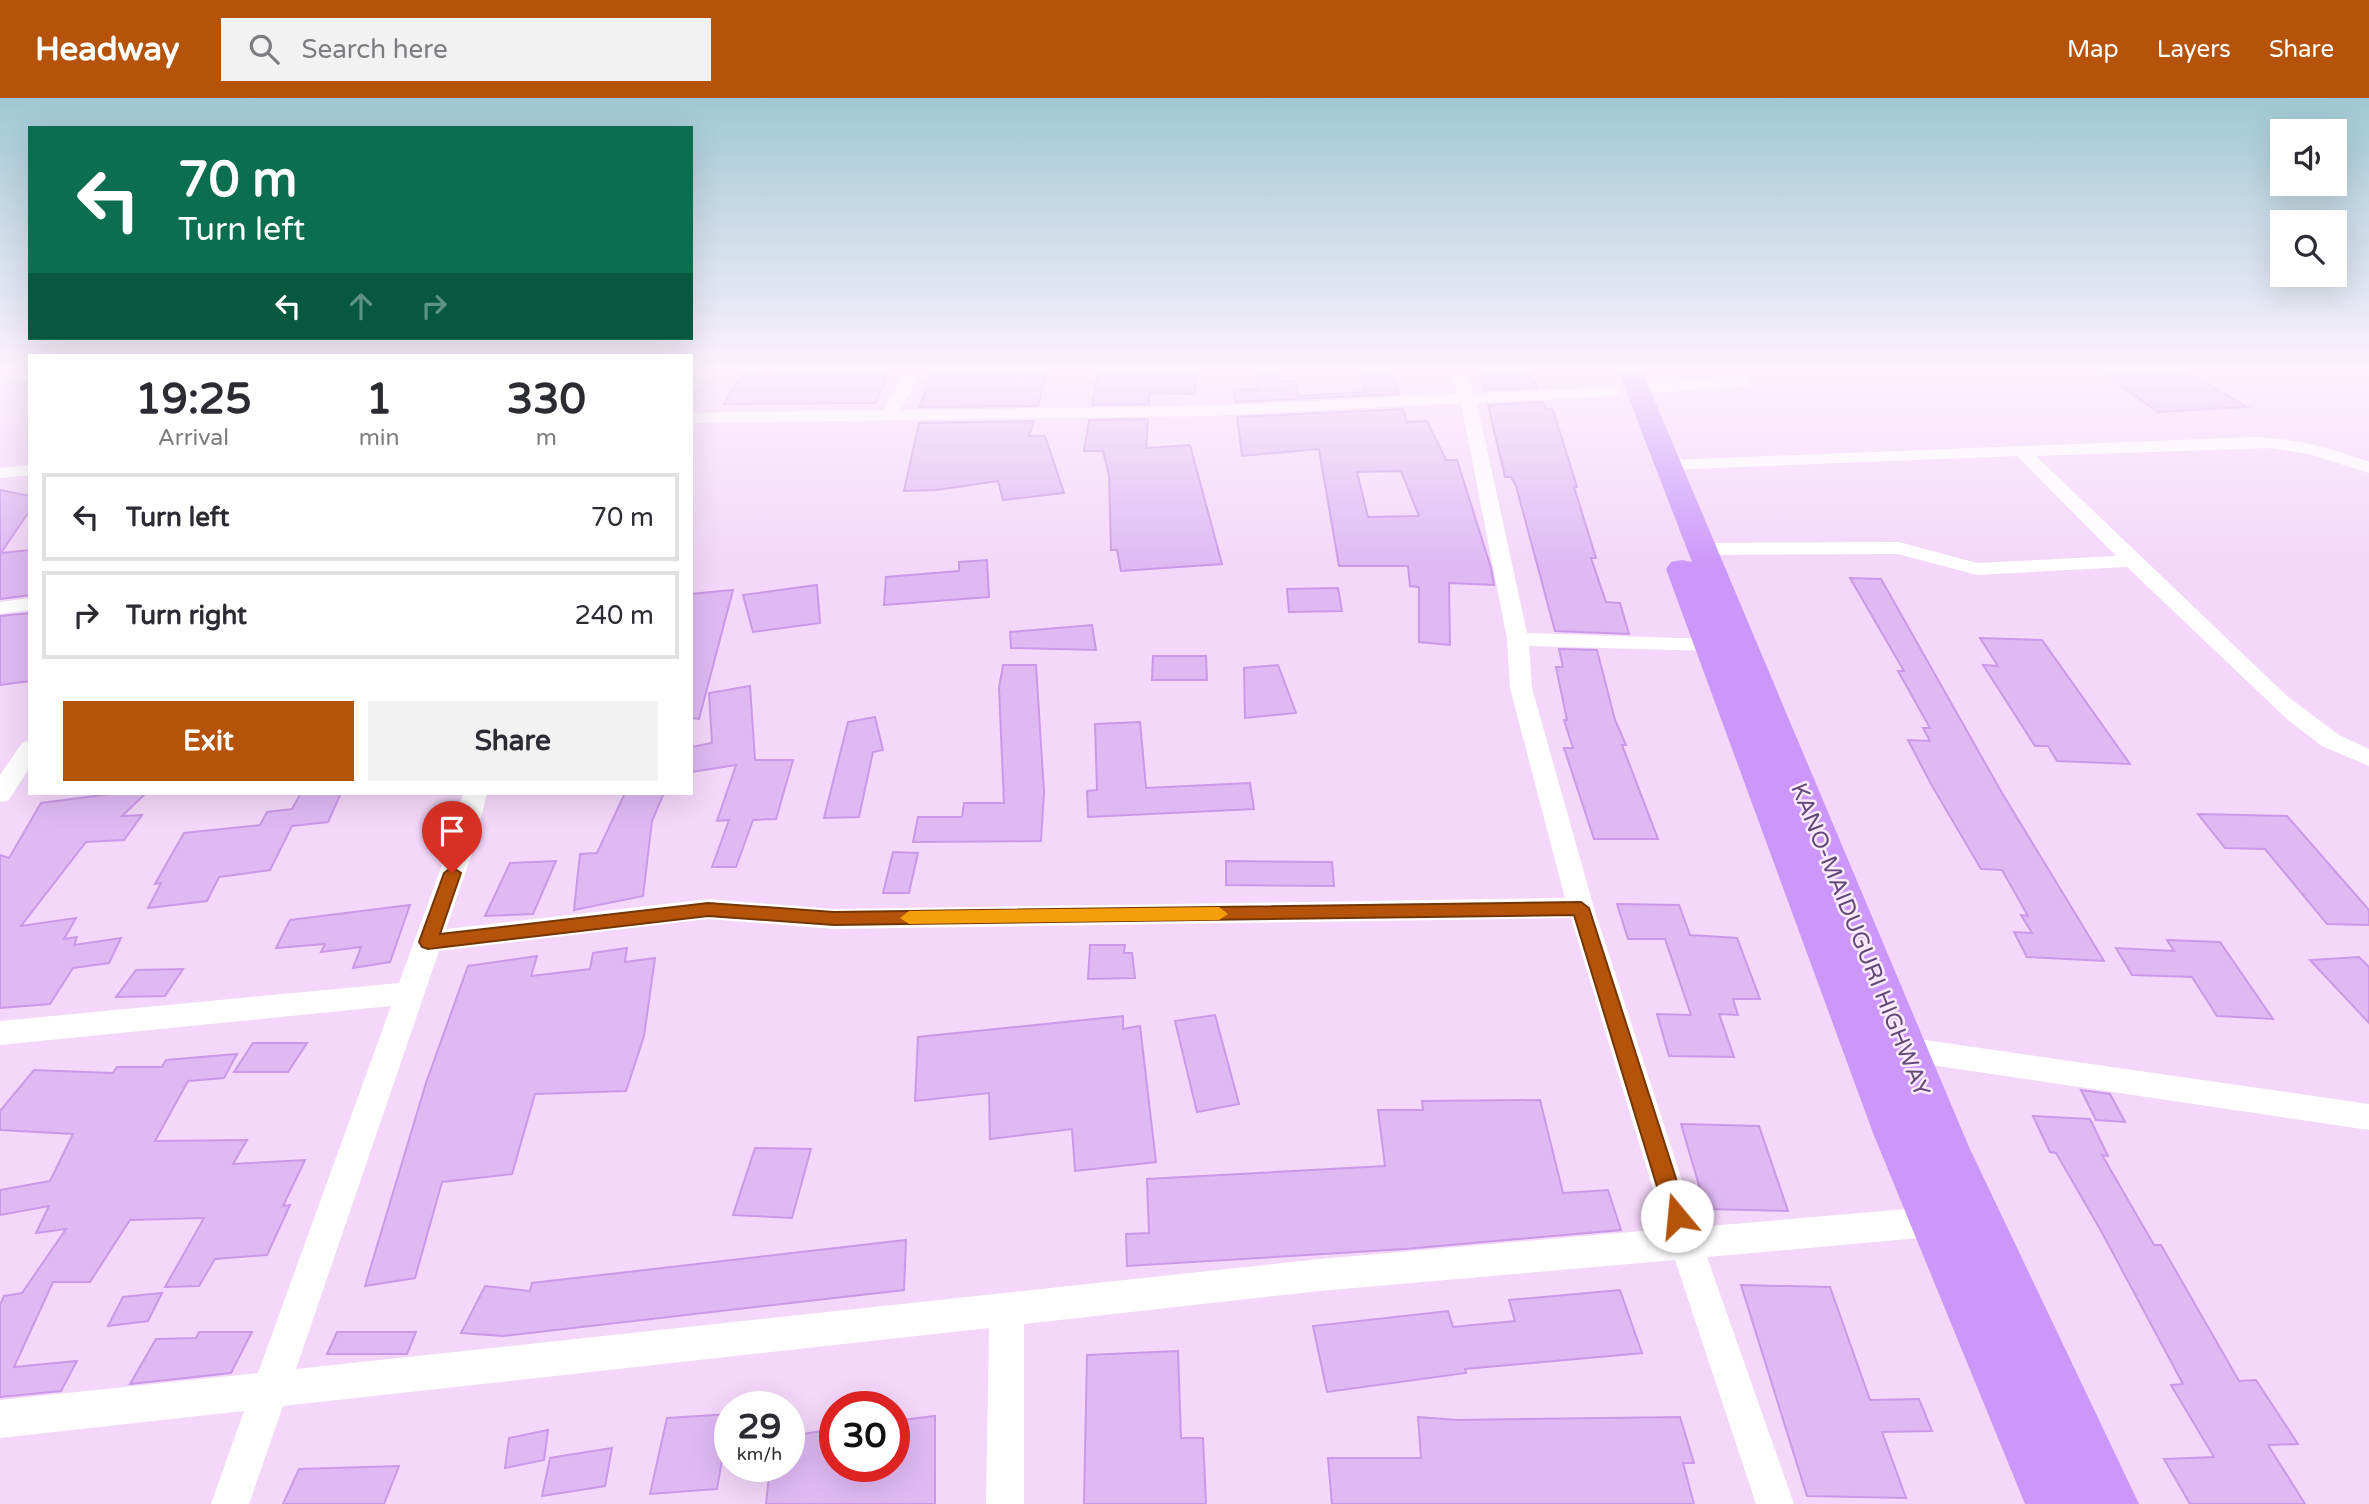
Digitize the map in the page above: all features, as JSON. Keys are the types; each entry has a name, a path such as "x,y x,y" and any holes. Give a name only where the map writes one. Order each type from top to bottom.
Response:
{"highway":[{"name":"KANO-MAIDUGURI HIGHWAY","path":"1639,434 1711,645 1934,1220 2056,1504"},
{"name":"KANO-MAIDUGURI HIGHWAY","path":"1651,434 1668,465 1904,1049 1977,1222 2108,1504"}],"street":[{"path":"1475,434 1518,639 1521,688 1581,908 1685,1241 1775,1504"},
{"path":"1668,465 2290,442 2321,449 2369,468"},
{"path":"2021,451 2286,707 2333,743 2369,758"},
{"path":"0,473 28,470"},
{"path":"1702,549 1899,548 1977,569 2133,561"},
{"path":"0,608 28,604"},
{"path":"1518,639 1711,645"},
{"path":"9,787 28,752"},
{"path":"230,1504 460,850 474,795"},
{"path":"428,942 708,909 834,919 1581,908"},
{"path":"0,1033 410,993"},
{"path":"1904,1049 2369,1117"},
{"path":"0,1419 269,1392 1320,1275 1934,1220 1977,1222"},
{"path":"1005,1504 1007,1310"}],"shaded area":[{"path":"0,434 28,434 28,795 693,795 693,434 2369,434 2369,1504 0,1504"}],"building":[{"path":"917,434 1030,434 1029,436 1045,436 1064,493 1003,500 998,481 936,490 904,491"},
{"path":"1087,434 1147,434 1146,448 1190,445 1222,564 1121,571 1117,550 1111,550 1109,475 1103,451 1084,451"},
{"path":"1239,434 1433,434 1446,460 1457,460 1494,585 1449,583 1450,645 1419,642 1419,587 1410,586 1408,566 1339,566 1319,449 1242,456","holes":["1401,471 1419,516 1368,517 1357,472"]},
{"path":"1495,434 1560,434 1596,558 1591,558 1606,602 1620,603 1629,634 1555,631 1516,486 1511,477 1505,477"},
{"path":"0,490 28,496 28,513 1,553 28,550 28,595 0,599"},
{"path":"987,560 989,597 884,605 886,577 959,571 959,562"},
{"path":"1850,578 1881,579 2002,793 2104,961 2027,957 2014,932 2032,933 2021,915 2028,916 2002,870 1981,869 1931,784 1908,740 1930,741 1923,728 1930,728 1898,671 1904,671"},
{"path":"817,585 820,623 753,632 743,595"},
{"path":"1338,588 1342,611 1289,612 1287,589"},
{"path":"733,590 699,719 693,718 693,594"},
{"path":"28,613 28,681 0,685 0,616"},
{"path":"1092,625 1096,650 1011,648 1010,632"},
{"path":"1980,638 2042,640 2130,764 2057,761 2048,746 2035,746 1983,665 1998,666"},
{"path":"1559,649 1597,650 1615,720 1626,745 1622,745 1658,839 1594,839 1564,748 1573,748 1564,720 1567,720 1556,667 1563,667"},
{"path":"1153,656 1206,656 1207,680 1152,680"},
{"path":"1003,665 1036,665 1044,792 1041,841 913,842 918,817 962,817 964,803 1004,803 999,688"},
{"path":"1278,665 1296,713 1245,718 1244,668"},
{"path":"750,686 755,760 793,760 776,819 753,820 736,867 712,867 729,820 717,821 736,765 693,772 693,747 712,743 709,693"},
{"path":"875,717 883,750 873,752 859,817 824,818 848,722"},
{"path":"1140,722 1146,788 1250,783 1254,809 1088,817 1087,791 1097,790 1095,724"},
{"path":"103,795 144,795 122,816 142,815 124,840 86,842 21,926 76,918 64,939 77,937 74,945 121,938 109,963 73,968 50,1004 0,1008 0,855 9,858 41,803"},
{"path":"300,795 340,795 328,822 292,826 270,870 219,877 207,901 148,908 161,883 155,884 184,833 260,825 267,812 292,809"},
{"path":"624,795 663,795 652,821 643,896 574,910 580,854 597,853"},
{"path":"2198,814 2287,816 2369,910 2369,925 2327,924 2265,849 2225,848"},
{"path":"893,852 918,853 909,893 883,893"},
{"path":"556,861 533,914 485,916 510,863"},
{"path":"1226,861 1332,862 1334,886 1226,885"},
{"path":"1617,904 1679,905 1690,935 1737,938 1760,999 1733,999 1738,1015 1719,1014 1734,1057 1669,1056 1657,1014 1691,1015 1665,939 1628,939"},
{"path":"410,905 390,962 353,968 361,947 321,952 325,944 276,948 290,920"},
{"path":"2167,940 2220,942 2273,1019 2217,1016 2192,977 2132,975 2116,948 2174,951"},
{"path":"1090,945 1125,945 1124,953 1132,953 1135,978 1088,979"},
{"path":"627,948 625,962 655,958 644,1036 626,1091 535,1094 512,1174 442,1182 415,1278 365,1286 426,1083 468,966 537,956 531,976 590,969 593,953"},
{"path":"2359,957 2369,967 2369,1023 2310,960"},
{"path":"183,969 165,996 116,997 136,970"},
{"path":"1215,1015 1239,1104 1197,1112 1175,1021"},
{"path":"1123,1016 1123,1029 1140,1026 1156,1162 1075,1171 1072,1129 990,1139 989,1093 915,1101 918,1037"},
{"path":"253,1043 307,1043 288,1072 234,1072"},
{"path":"237,1054 224,1078 188,1081 155,1141 247,1140 233,1164 305,1160 283,1206 290,1205 267,1255 215,1259 199,1286 165,1287 204,1218 130,1220 90,1282 53,1282 14,1367 77,1361 61,1391 0,1397 0,1305 4,1296 22,1293 66,1229 36,1233 49,1206 0,1215 0,1190 50,1181 73,1134 0,1130 0,1111 34,1070 113,1073 117,1067 162,1067 166,1060"},
{"path":"2081,1090 2110,1094 2125,1122 2096,1120"},
{"path":"1540,1100 1563,1193 1608,1190 1621,1230 1405,1249 1127,1266 1126,1234 1149,1233 1147,1179 1385,1166 1378,1110 1423,1110 1422,1101"},
{"path":"2033,1116 2090,1119 2108,1156 2102,1155 2154,1245 2161,1245 2239,1381 2256,1380 2298,1444 2268,1445 2305,1504 2190,1504 2164,1459 2214,1457 2171,1385 2183,1384 2100,1229 2056,1153 2050,1152"},
{"path":"1681,1124 1759,1126 1788,1211 1706,1209"},
{"path":"755,1148 811,1149 792,1218 733,1215"},
{"path":"906,1240 904,1290 503,1336 461,1333 485,1286 530,1291 532,1283"},
{"path":"1741,1285 1830,1287 1870,1400 1919,1399 1932,1431 1882,1432 1906,1498 1807,1496"},
{"path":"1620,1290 1642,1353 1465,1369 1466,1373 1327,1392 1313,1326 1448,1311 1453,1327 1515,1321 1509,1300"},
{"path":"162,1293 148,1321 108,1326 123,1297"},
{"path":"199,1332 252,1332 231,1373 130,1384 156,1339 196,1338"},
{"path":"337,1332 416,1332 407,1354 327,1354"},
{"path":"1178,1351 1181,1438 1203,1438 1206,1504 1084,1504 1087,1355"},
{"path":"714,1415 714,1482 718,1482 717,1489 650,1494 667,1418"},
{"path":"935,1416 935,1504 766,1504 768,1482 805,1482 805,1434 819,1431 819,1482 910,1482 910,1419"},
{"path":"1418,1417 1457,1420 1680,1417 1694,1463 1683,1463 1694,1504 1332,1504 1328,1458 1421,1458"},
{"path":"548,1430 544,1460 505,1468 509,1438"},
{"path":"612,1448 605,1486 542,1496 550,1458"},
{"path":"399,1466 384,1504 283,1504 299,1469"}],"slow traffic":[{"path":"909,918 1219,914"}],"route":[{"path":"452,873 428,942 708,909 834,919 1581,908 1677,1216"}]}
